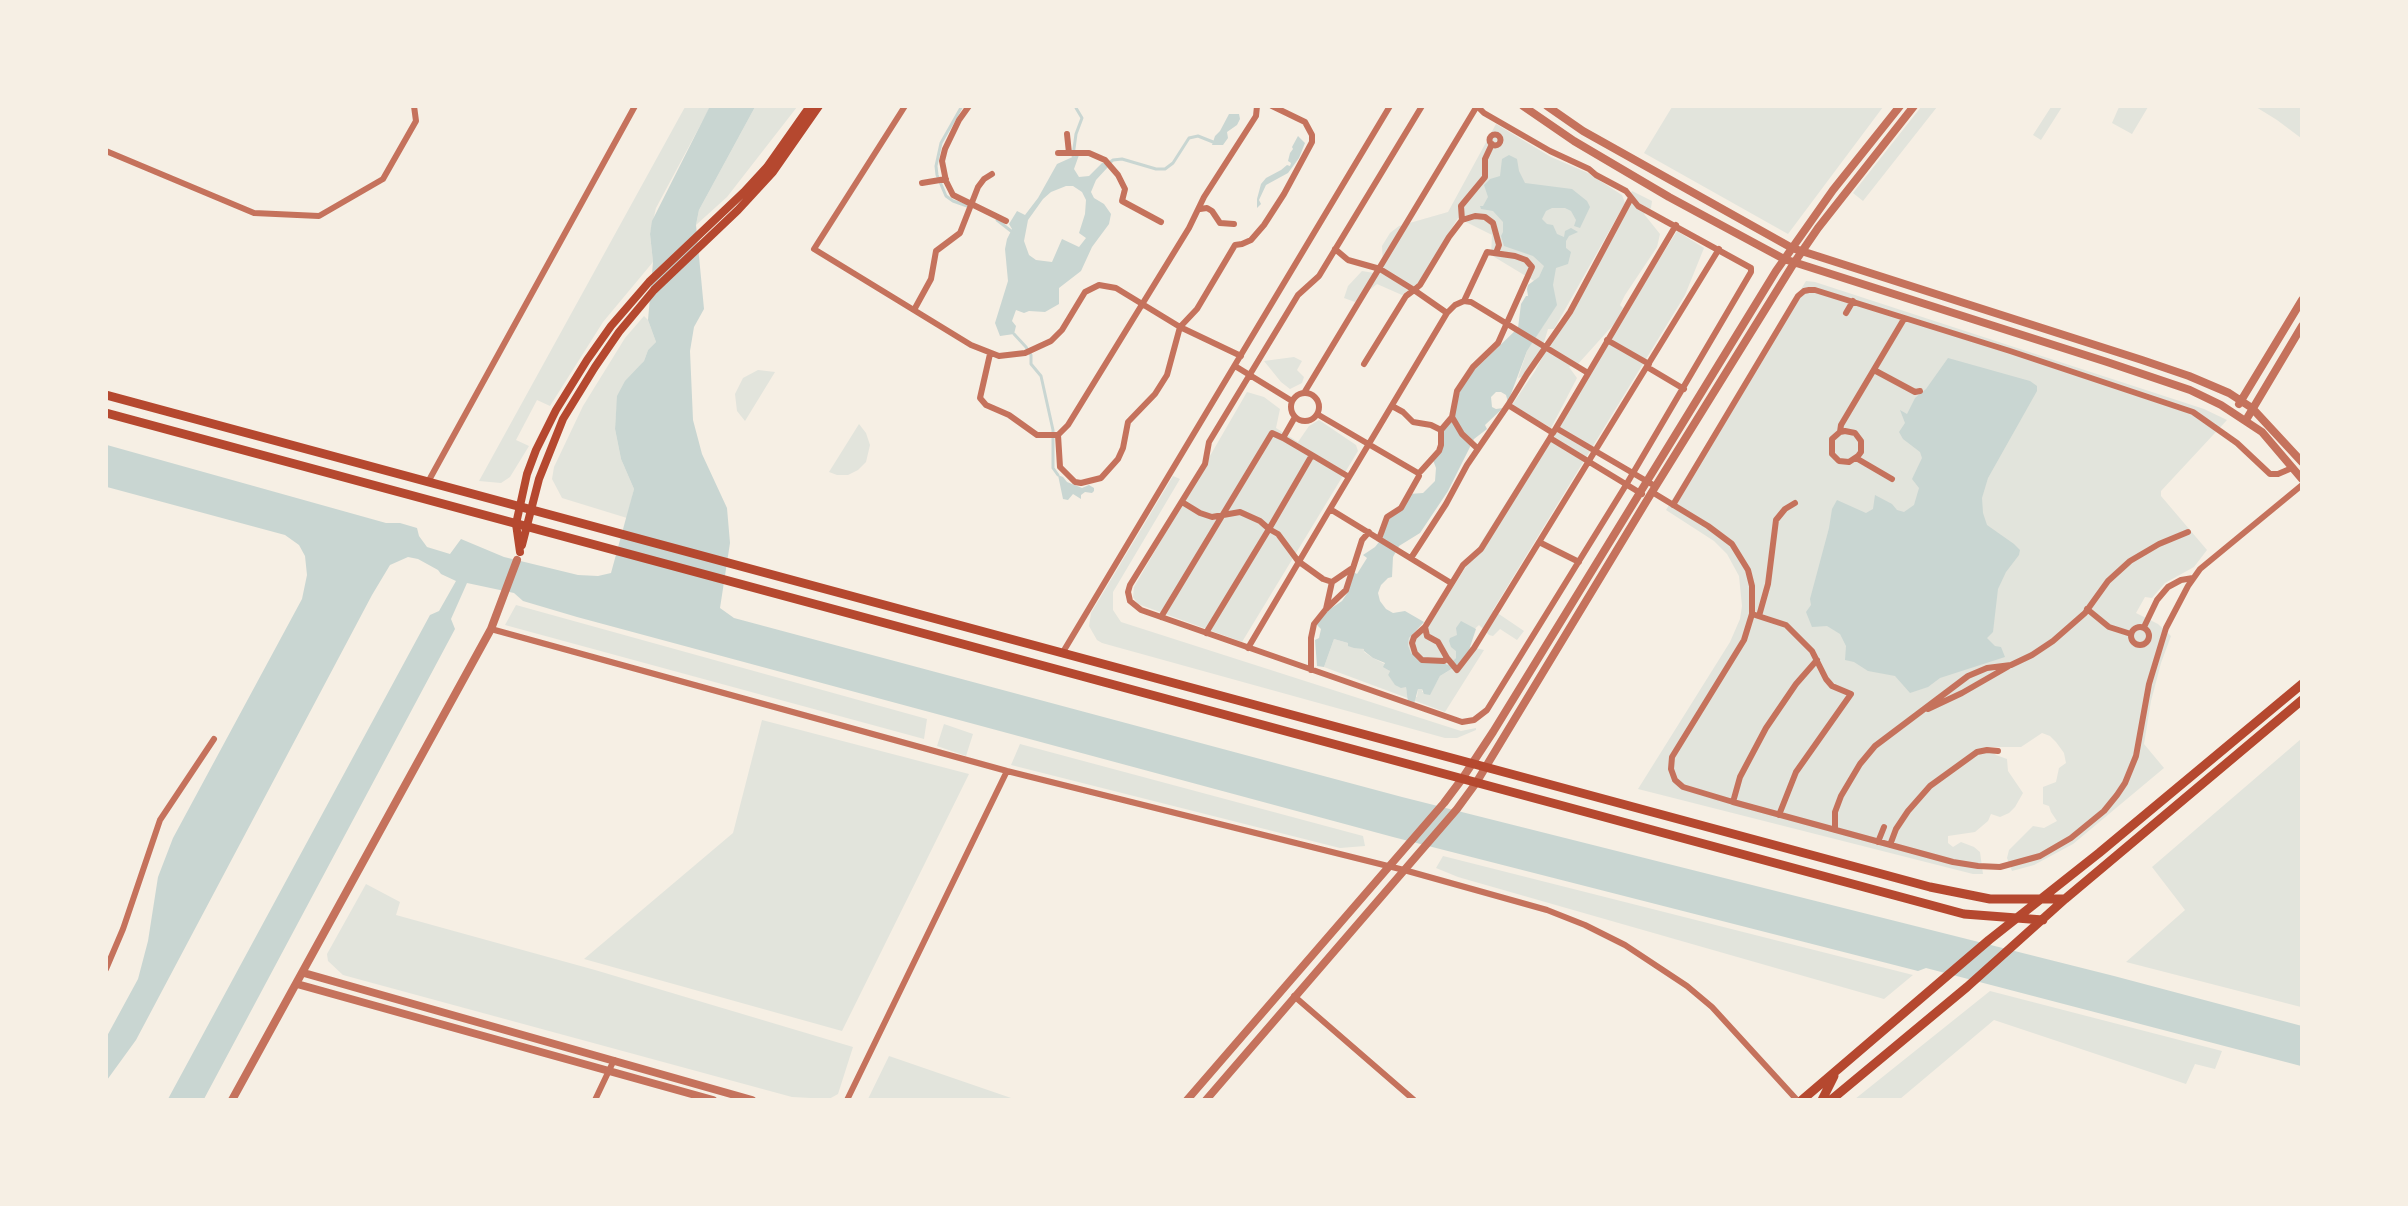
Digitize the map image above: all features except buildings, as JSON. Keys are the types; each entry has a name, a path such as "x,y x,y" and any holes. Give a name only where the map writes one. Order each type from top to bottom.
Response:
{"main road":[{"path":"519,556 516,524 518,505 530,466 546,428 566,394 611,326 649,282 770,169 810,106"},
{"path":"519,556 539,479 563,419 619,332 654,290 738,210 819,106"},
{"path":"106,395 1949,891 1990,899 2065,899"},
{"path":"106,413 1964,914 2043,920"},
{"path":"1802,1099 2015,918 2099,853 2301,684"},
{"path":"1831,1100 1967,987 2065,899 2301,700"},
{"path":"1822,1100 1840,1066"}],"street":[{"path":"106,151 254,213 319,216 383,179 416,121 414,106"},
{"path":"428,482 635,106"},
{"path":"905,106 813,249 971,345 990,354 1012,356 1033,351 1051,341 1062,330 1079,301 1092,287 1105,285 1116,288 1180,327 1241,356"},
{"path":"969,106 959,120 945,149 942,160 946,179 953,195 969,206 1006,221"},
{"path":"990,354 980,398 986,405 1009,415 1037,435 1058,435 1068,425 1200,209 1204,197 1256,116 1257,106"},
{"path":"1058,435 1060,467 1075,482 1081,483 1101,478 1118,459 1123,448 1128,422 1155,393 1167,375 1180,327 1197,309 1234,245 1251,240 1264,225 1312,142 1312,135 1305,122 1272,106"},
{"path":"1063,652 1390,106"},
{"path":"1304,393 1317,399 1319,409 1317,414 1307,421 1295,417 1291,410 1292,401 1304,393 1477,106 1484,113 1550,151 1589,169 1626,191 1638,206 1749,266 1751,272 1626,485 1487,711 1474,720 1462,722 1141,610 1130,601 1128,592 1130,585 1205,464 1209,442 1298,295 1319,276 1422,106"},
{"path":"1523,106 1574,141 1659,191 1784,259 2190,390 2234,412 2262,432 2301,479"},
{"path":"1547,106 1583,131 1792,248 2189,376 2229,393 2252,408 2301,462"},
{"path":"1187,1100 1444,803 1462,779 1784,259 1833,190 1900,106"},
{"path":"1206,1100 1421,851 1476,783 1794,263 1914,106"},
{"path":"1364,364 1406,296 1420,285 1462,220 1461,206 1485,177 1485,159 1492,144 1491,136 1498,135 1504,124"},
{"path":"1067,134 1070,152"},
{"path":"1058,153 1079,152 1098,155 1106,160 1125,189 1122,201 1161,222"},
{"path":"914,310 931,279 936,251 960,233 969,206 981,182 992,174"},
{"path":"922,183 946,179"},
{"path":"1411,558 1478,449 1570,312 1631,198"},
{"path":"1200,209 1207,208 1212,211 1220,224 1234,224"},
{"path":"1462,220 1474,216 1485,217 1493,223 1499,246 1496,254"},
{"path":"1448,660 1422,660 1415,653 1412,643 1414,637 1425,627 1463,565 1481,549 1553,433 1676,225"},
{"path":"1335,249 1348,260 1380,269 1447,313"},
{"path":"1425,627 1427,636 1438,642 1448,660 1457,670 1474,648 1719,249"},
{"path":"1379,539 1387,517 1401,508 1419,473 1439,451 1440,430 1452,417 1457,392 1463,381 1473,367 1493,349 1510,326 1532,267 1526,260 1487,252 1464,301"},
{"path":"1673,505 1801,293 1815,290 2010,351 2193,412 2237,443 2270,474 2278,474 2292,468"},
{"path":"2234,412 2301,300"},
{"path":"1248,648 1447,313 1455,305 1464,301 1471,302 1588,373"},
{"path":"1846,313 1853,302"},
{"path":"1840,432 1850,431 1859,437 1862,447 1856,458 1844,462 1835,458 1830,444 1840,432 1841,425 1904,319"},
{"path":"2246,420 2301,326"},
{"path":"1607,340 1684,388"},
{"path":"1235,366 1292,401"},
{"path":"1874,370 1915,392 1920,391"},
{"path":"1508,405 1553,433 1588,462 1626,485 1640,493 1652,492"},
{"path":"1392,406 1404,412 1413,422 1431,425 1440,430"},
{"path":"1317,414 1419,473"},
{"path":"1282,438 1295,417"},
{"path":"1452,417 1462,434 1478,449"},
{"path":"1161,617 1272,433 1349,477"},
{"path":"1553,433 1595,451 1647,481 1652,492 1732,544 1748,570 1755,615"},
{"path":"1206,633 1312,455"},
{"path":"1856,458 1892,479"},
{"path":"1795,503 1785,509 1776,520 1768,584 1744,640 1676,751 1671,769 1675,780 1683,787 1878,842 1953,862 2000,867 2040,856 2071,838 2104,811 2125,783 2136,756 2150,684 2166,628 2193,578 2200,569 2301,485"},
{"path":"1182,502 1212,517 1224,513 1240,512 1251,516 1278,534 1299,561 1323,579 1332,582"},
{"path":"1330,509 1451,583"},
{"path":"1326,609 1332,582 1351,569 1357,561 1362,540 1369,532"},
{"path":"1916,714 1962,693 2054,641 2087,609 2108,581 2130,561 2159,544 2188,532"},
{"path":"1539,542 1579,562"},
{"path":"232,1100 304,973 491,629 519,556"},
{"path":"1311,670 1314,624 1346,590 1351,569"},
{"path":"2144,627 2157,600 2168,587 2181,580 2193,578"},
{"path":"2087,609 2109,627 2131,634"},
{"path":"1755,615 1786,625 1812,651 1826,679 1833,686 1851,694 1796,772 1779,815"},
{"path":"2136,627 2144,627 2148,631 2149,639 2145,644 2133,643 2131,634 2136,627"},
{"path":"491,629 1007,771 1390,866 1547,910 1585,924 1625,945 1687,986 1712,1007 1802,1099"},
{"path":"2149,639 2162,643"},
{"path":"1733,802 1740,777 1766,728 1796,684 1816,660"},
{"path":"1834,830 1835,812 1849,782 1875,746 1968,676 1987,668 2011,665"},
{"path":"106,969 123,929 160,820 214,739"},
{"path":"1890,845 1896,829 1908,811 1930,786 1977,752 1998,751"},
{"path":"847,1100 1007,771"},
{"path":"1878,842 1884,827"},
{"path":"304,973 752,1100"},
{"path":"297,984 713,1100"},
{"path":"1294,996 1414,1100"},
{"path":"595,1100 614,1060"},
{"path":"1838,1100 1851,1082"}],"shaded area":[{"path":"710,106 755,107 699,210 696,225 704,309 694,327 690,351 693,420 702,454 727,508 730,543 720,608 734,618 1402,797 2114,976 2302,1026 2301,1066 1926,968 1918,971 1393,837 577,617 523,601 514,593 467,583 451,619 455,629 204,1099 168,1099 430,615 439,611 456,581 418,559 408,557 390,565 372,595 136,1040 107,1080 107,1036 138,979 148,941 158,877 173,838 302,599 307,575 305,556 299,545 285,535 107,487 107,445 386,523 400,523 417,528 419,536 427,547 450,554 461,539 504,557 578,575 598,576 611,573 634,489 621,459 615,429 617,396 625,381 644,361 648,350 656,342 648,320 653,262 650,234 652,221"},
{"path":"685,107 710,107 656,208 650,234 653,262 603,322 550,406 537,400 516,440 529,446 510,477 501,483 479,481"},
{"path":"755,107 797,107 727,197 696,225 699,210"},
{"path":"1672,107 1883,107 1788,234 1644,153"},
{"path":"1921,107 1937,107 1863,201 1853,193"},
{"path":"2051,107 2062,107 2041,140 2033,135"},
{"path":"2119,107 2148,107 2132,134 2112,123"},
{"path":"2256,107 2301,107 2301,138 2277,120"},
{"path":"1229,114 1239,114 1240,119 1237,125 1227,132 1228,138 1223,145 1212,145 1215,136"},
{"path":"1496,124 1551,157 1588,173 1622,195 1625,203 1554,329 1548,329 1542,349 1522,377 1518,378 1527,351 1556,305 1554,293 1491,255 1492,235 1458,218 1419,282 1402,295 1377,284 1355,302 1344,298 1348,286 1362,271 1374,273 1383,264 1382,246 1390,233 1399,226 1448,212"},
{"path":"1298,136 1305,143 1299,158 1288,173 1266,185 1259,200 1261,204 1257,208 1261,184 1266,178 1287,165 1290,166 1291,163 1288,161 1290,153"},
{"path":"1079,155 1074,169 1079,177 1089,176 1102,163 1108,167 1096,180 1091,192 1094,198 1104,204 1111,214 1109,224 1092,247 1081,271 1059,288 1059,304 1045,312 1024,313 1016,310 1012,321 1016,326 1014,334 1000,336 995,323 1008,281 1005,249 1012,229 1009,224 1017,211 1025,215 1038,198 1057,164","holes":["1066,186 1073,186 1082,192 1086,200 1085,214 1079,233 1086,238 1079,247 1062,239 1052,262 1036,260 1029,255 1024,241 1028,220 1051,192"]},
{"path":"1509,155 1517,159 1519,171 1525,183 1572,189 1587,201 1590,207 1580,228 1574,226 1576,220 1571,211 1565,208 1552,208 1546,211 1542,219 1547,224 1553,225 1557,234 1564,237 1565,231 1571,228 1578,232 1569,236 1566,241 1566,248 1571,252 1568,264 1556,268 1553,285 1557,305 1527,351 1508,402 1506,395 1501,392 1496,392 1491,397 1492,407 1503,408 1485,425 1487,429 1474,439 1448,491 1420,533 1399,546 1393,557 1392,577 1381,585 1378,593 1386,609 1393,613 1405,611 1424,622 1409,638 1408,645 1411,653 1424,662 1430,663 1437,660 1448,665 1456,658 1456,651 1451,647 1449,641 1457,635 1456,628 1461,621 1476,629 1469,650 1458,665 1440,676 1430,695 1418,689 1414,704 1408,702 1406,687 1401,688 1395,685 1388,675 1390,671 1383,667 1385,663 1373,658 1364,649 1348,646 1348,643 1334,639 1324,667 1317,666 1315,640 1319,638 1321,629 1316,624 1327,611 1342,601 1348,592 1353,572 1357,574 1367,558 1363,555 1375,547 1383,537 1387,519 1405,506 1409,494 1423,493 1435,481 1436,468 1433,460 1438,455 1442,431 1450,423 1458,396 1467,377 1518,328 1521,304 1528,296 1528,285 1539,277 1544,266 1533,256 1504,246 1501,236 1503,222 1493,211 1481,209 1480,206 1483,206 1488,197 1484,185 1490,179 1500,176 1502,159"},
{"path":"1632,191 1652,201 1651,208 1644,214 1660,234 1657,247 1625,295 1620,305 1623,308 1615,323 1578,364 1569,367 1577,378 1551,428 1512,405 1535,371"},
{"path":"1677,231 1704,248 1685,295 1493,610 1524,631 1517,640 1500,629 1493,636 1489,635 1479,625 1458,644 1484,650 1445,712 1324,667 1334,639 1348,643 1364,649 1364,652 1385,664 1390,671 1388,675 1395,684 1406,686 1407,693 1417,697 1418,689 1422,689 1422,692 1431,692 1440,676 1458,665 1456,652 1456,658 1448,665 1438,660 1430,663 1419,660 1411,653 1408,645 1409,638 1415,630 1428,627"},
{"path":"1806,281 1815,282 2204,409 2227,420 2161,491 2161,496 2207,550 2194,567 2165,583 2152,598 2145,597 2136,613 2158,624 2171,636 2151,701 2144,744 2164,768 2073,844 2034,865 2012,871 2007,858 2009,850 2033,826 2044,828 2057,821 2049,806 2043,804 2043,787 2056,782 2059,768 2066,763 2064,753 2056,742 2050,736 2042,733 2021,747 1988,747 1996,755 2007,759 2008,771 2023,793 2009,813 2000,817 1991,814 1988,821 1975,832 1948,836 1948,843 1953,847 1961,842 1980,852 1983,874 1973,874 1638,789 1730,642 1740,619 1742,606 1739,576 1727,554 1714,541 1666,510"},
{"path":"644,316 648,320 656,342 648,350 644,361 618,396 616,414 615,429 621,459 634,489 627,518 562,498 552,479 554,467 583,406 625,338"},
{"path":"1294,357 1302,361 1297,370 1304,377 1302,383 1290,389 1281,382 1264,361"},
{"path":"1948,358 2030,381 2037,386 2037,391 1988,478 1982,498 1987,525 2020,550 1998,589 1993,632 1987,638 1995,646 2001,647 2005,657 1940,678 1928,687 1910,693 1895,676 1868,671 1854,662 1845,660 1846,646 1840,634 1827,626 1812,627 1806,612 1811,605 1810,599 1832,509 1837,500 1866,513 1873,509 1875,495 1892,504 1897,510 1904,512 1914,505 1919,488 1912,479 1922,458 1920,452 1903,439 1899,432 1905,423 1900,410 1907,414 1915,398 1926,389"},
{"path":"758,370 775,372 745,421 737,411 735,394 743,378"},
{"path":"1247,392 1264,397 1280,409 1276,428 1298,442 1309,426 1319,420 1356,445 1358,451 1242,642 1138,604 1133,597 1134,587"},
{"path":"859,424 866,433 870,445 866,462 858,470 848,475 829,472"},
{"path":"1058,475 1067,482 1082,488 1089,485 1094,488 1094,491 1085,492 1081,495 1081,499 1073,494 1068,500 1063,499"},
{"path":"1173,476 1180,479 1113,592 1113,610 1121,622 1461,731 1476,728 1476,730 1457,738 1445,738 1097,640 1089,626 1091,613"},
{"path":"516,605 927,719 924,739 505,625"},
{"path":"762,720 969,774 842,1031 584,959 733,833"},
{"path":"944,724 973,734 966,756 937,746"},
{"path":"2301,739 2301,1007 2126,962 2185,910 2152,867"},
{"path":"1020,744 1363,836 1365,846 1340,848 1011,765"},
{"path":"1443,856 1913,975 1884,999 1458,877 1436,868"},
{"path":"366,884 400,902 396,915 595,970 853,1047 838,1094 829,1099 792,1097 343,975 328,961 327,954"},
{"path":"1990,991 2222,1051 2215,1069 2195,1064 2186,1084 1994,1020 1900,1099 1855,1099"},
{"path":"889,1056 1014,1099 868,1099"}],"waterway":[{"path":"962,106 941,143 936,166 937,175 946,196 970,207"},
{"path":"1073,156 1076,134 1082,118 1076,108"},
{"path":"1108,164 1113,160 1122,159 1156,169 1165,169 1173,163 1189,138 1198,136 1213,142"},
{"path":"997,220 1011,231"},
{"path":"1014,334 1026,347 1031,355 1031,364 1041,376 1053,430 1053,468 1058,475"}]}
